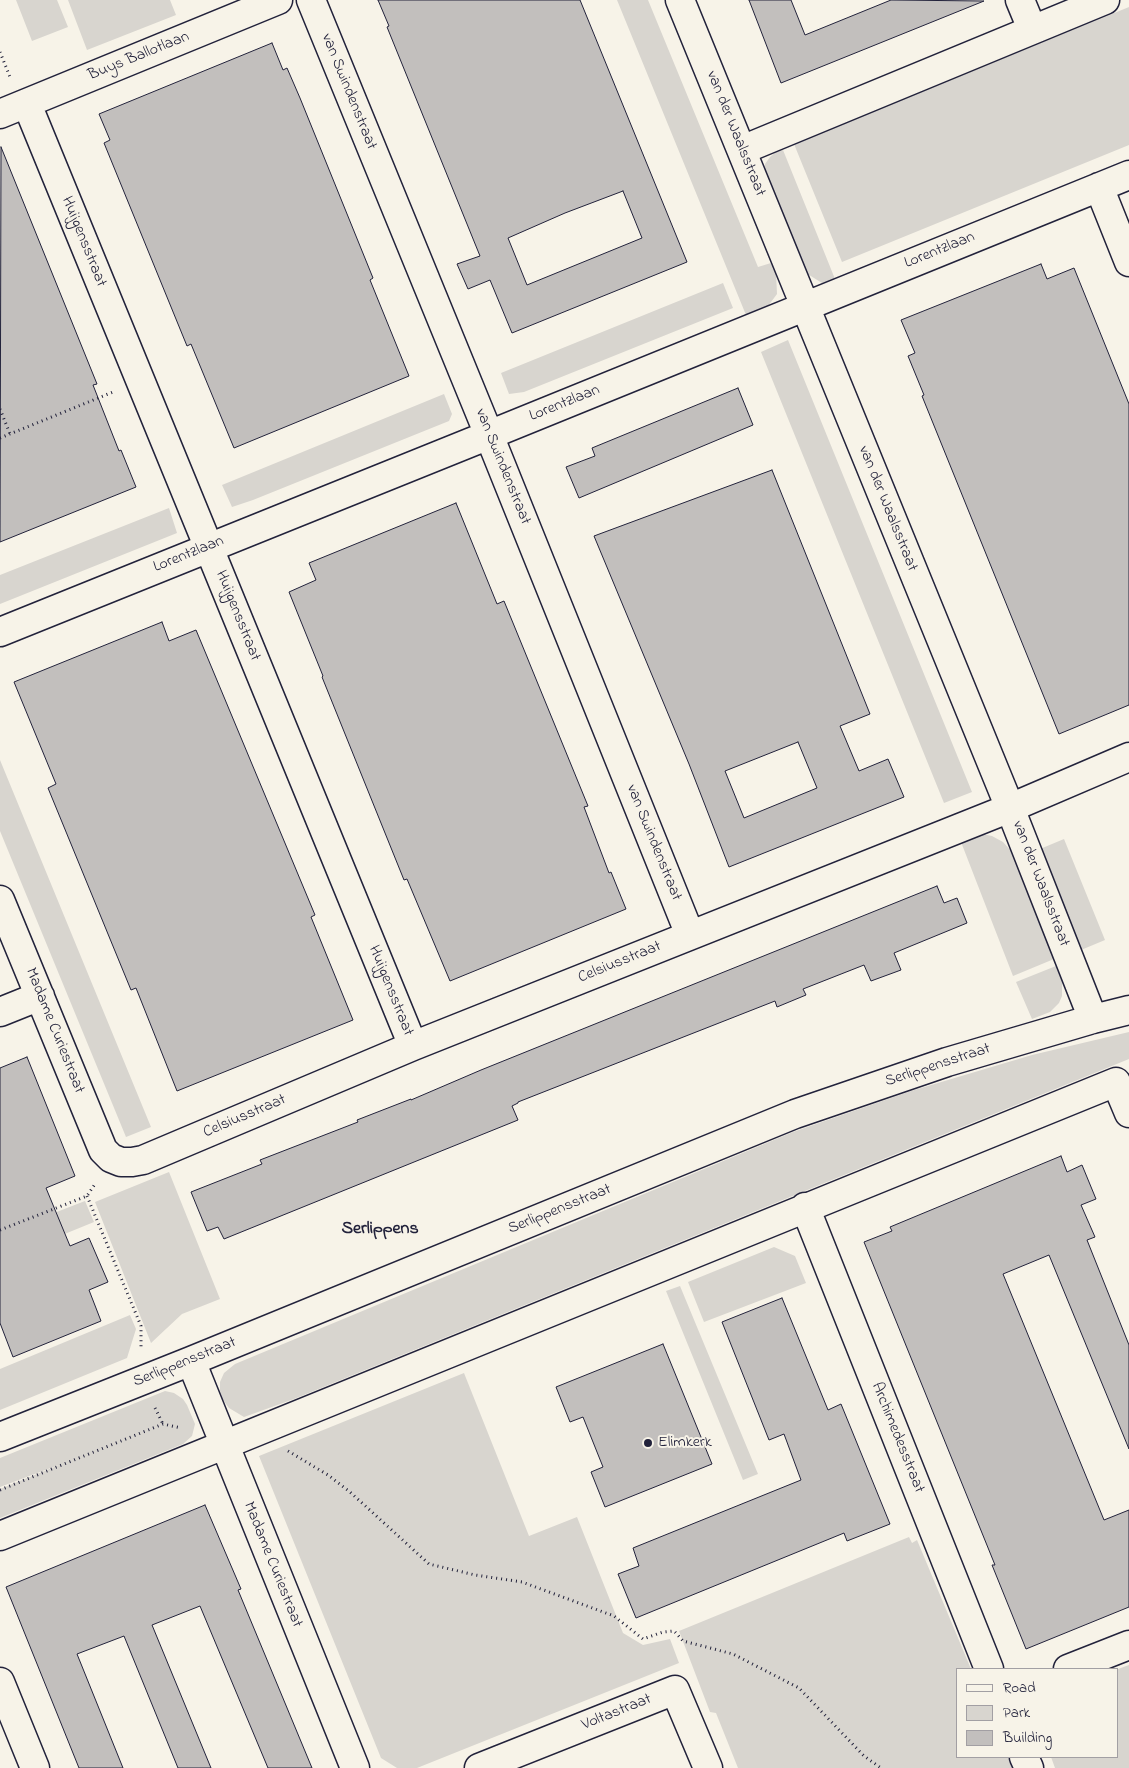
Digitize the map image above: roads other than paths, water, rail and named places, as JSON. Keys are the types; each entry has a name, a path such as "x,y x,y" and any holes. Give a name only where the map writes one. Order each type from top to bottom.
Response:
{"street":[{"name":"Buys Ballotlaan","path":"0,114 278,0"},
{"name":"van Swindenstraat","path":"311,0 489,435 690,935"},
{"name":"van der Waalsstraat","path":"680,0 1010,808 1092,1019"},
{"path":"1020,0 1032,29"},
{"path":"742,150 1105,0"},
{"name":"Huijgensstraat","path":"26,104 413,1046"},
{"name":"Lorentzlaan","path":"0,632 1129,175"},
{"path":"1099,187 1129,262"},
{"name":"Celsiusstraat","path":"111,1158 121,1162 143,1160 413,1046 1010,808 1129,757"},
{"name":"Madame Curiestraat","path":"0,900 103,1150 111,1158"},
{"path":"0,1012 40,996"},
{"name":"Serlippensstraat","path":"0,1437 142,1381 794,1114 947,1062 1092,1019 1129,1010"},
{"path":"0,1536 1116,1082 1129,1113"},
{"name":"Archimedesstraat","path":"805,1207 988,1668"},
{"name":"Madame Curiestraat","path":"191,1361 355,1768"},
{"path":"1071,1668 1129,1645"},
{"path":"0,1682 35,1768"},
{"name":"Voltastraat","path":"479,1768 675,1690 708,1768"}],"place":[{"name":"Elimkerk","path":"648,1443"}],"district":[{"name":"Serlippens","path":"380,1230"}]}
